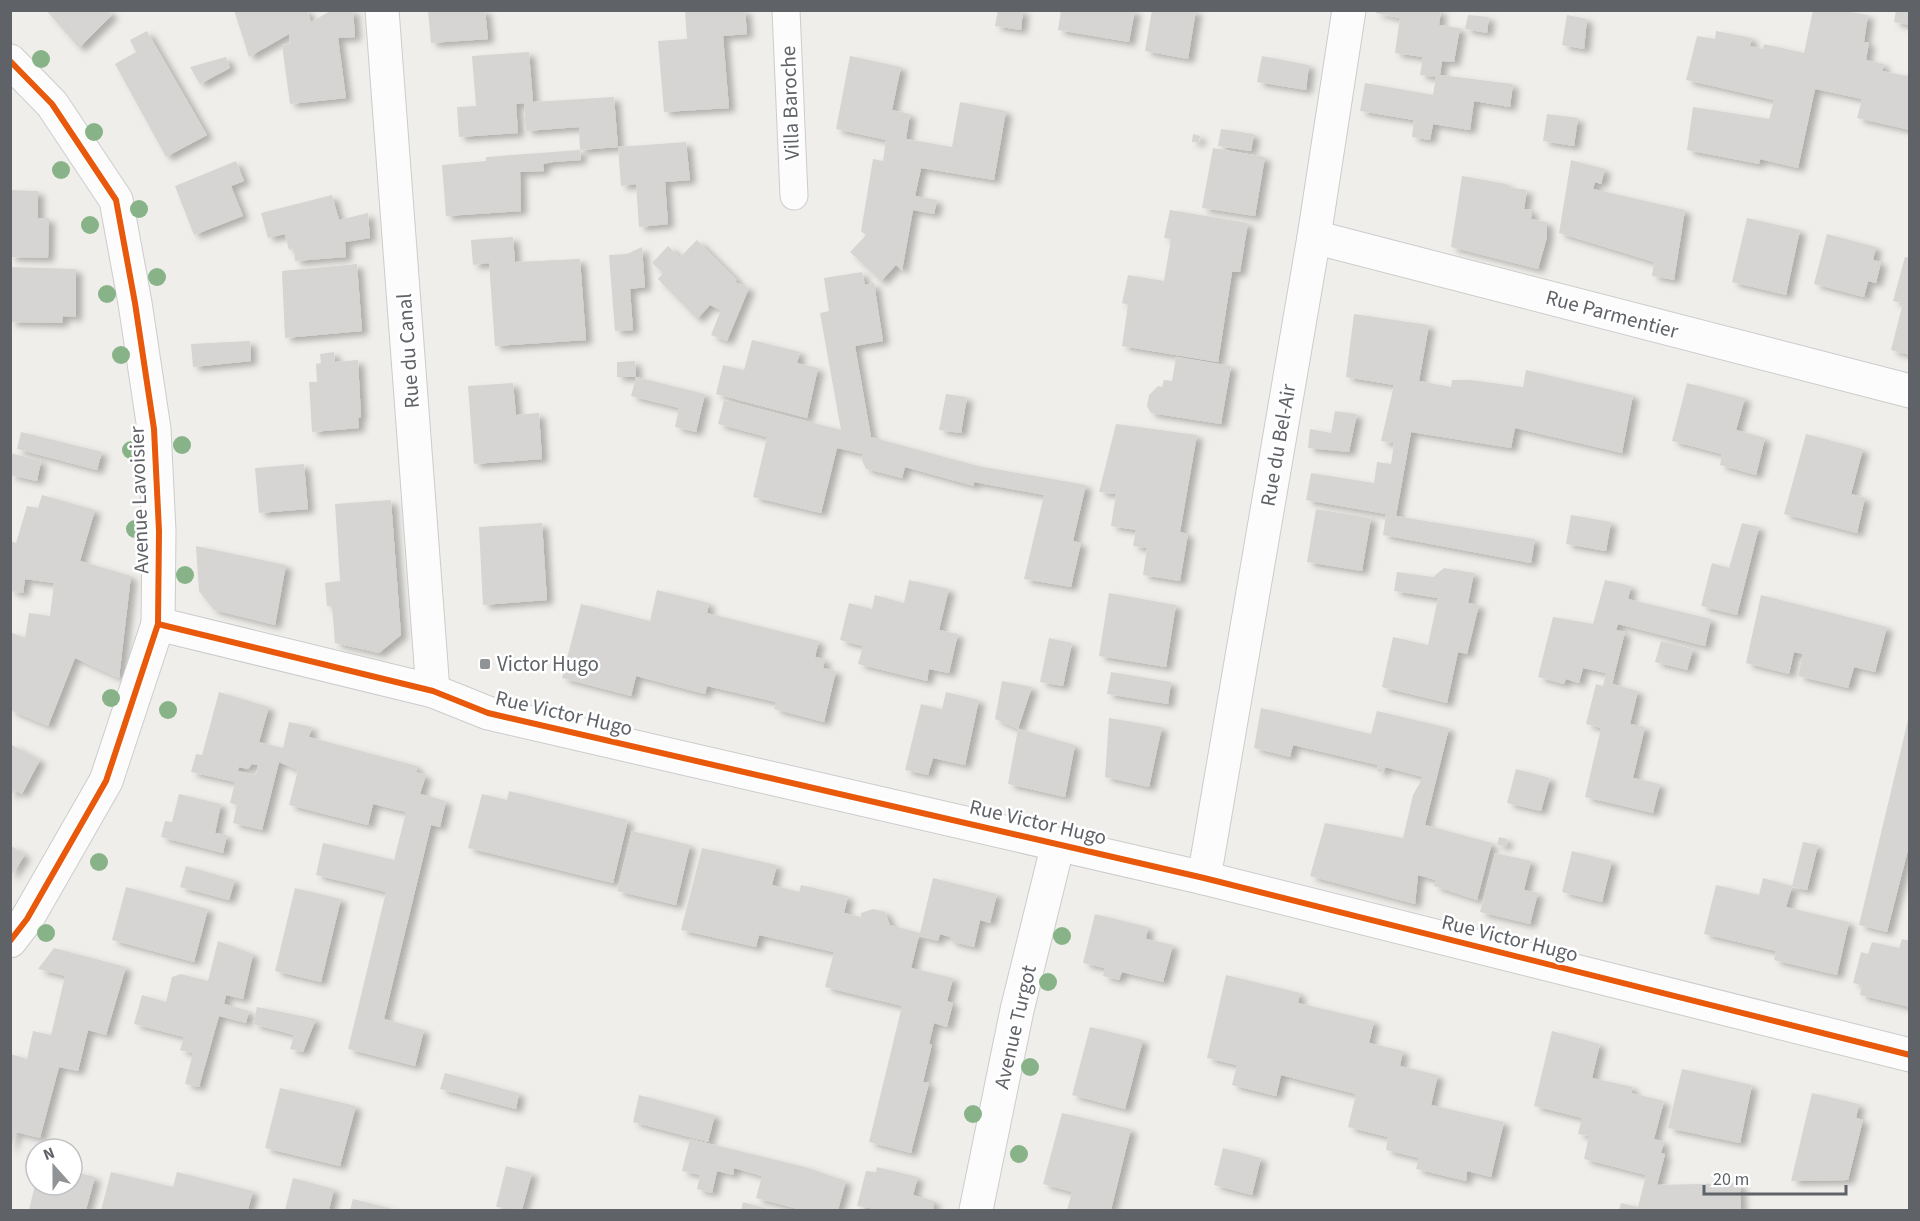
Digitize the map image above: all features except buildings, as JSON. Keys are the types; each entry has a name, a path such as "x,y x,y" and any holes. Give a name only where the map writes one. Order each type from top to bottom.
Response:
{"street":[{"name":"Rue du Canal","path":"382,10 433,692"},
{"name":"Rue du Bel-Air","path":"1204,878 1314,237 1348,10"},
{"name":"Avenue Lavoisier","path":"10,61 52,104 116,200 135,303 154,429 159,531 158,624 106,781 27,919 10,941"},
{"name":"Rue Parmentier","path":"1314,237 1910,391"},
{"name":"Rue Victor Hugo","path":"158,624 433,692 488,713 1204,878 1910,1055"},
{"name":"Avenue Turgot","path":"976,1210 1017,1010 1058,844"}],"lane":[{"name":"Villa Baroche","path":"786,10 794,195"}],"cycle path":[{"path":"10,61 52,104 116,200 135,303 154,429 159,531 158,624 106,781 27,919 10,941"},
{"path":"158,624 433,691 488,713 1204,878 1910,1055"}],"place":[{"name":"Victor Hugo","path":"485,664"}]}
